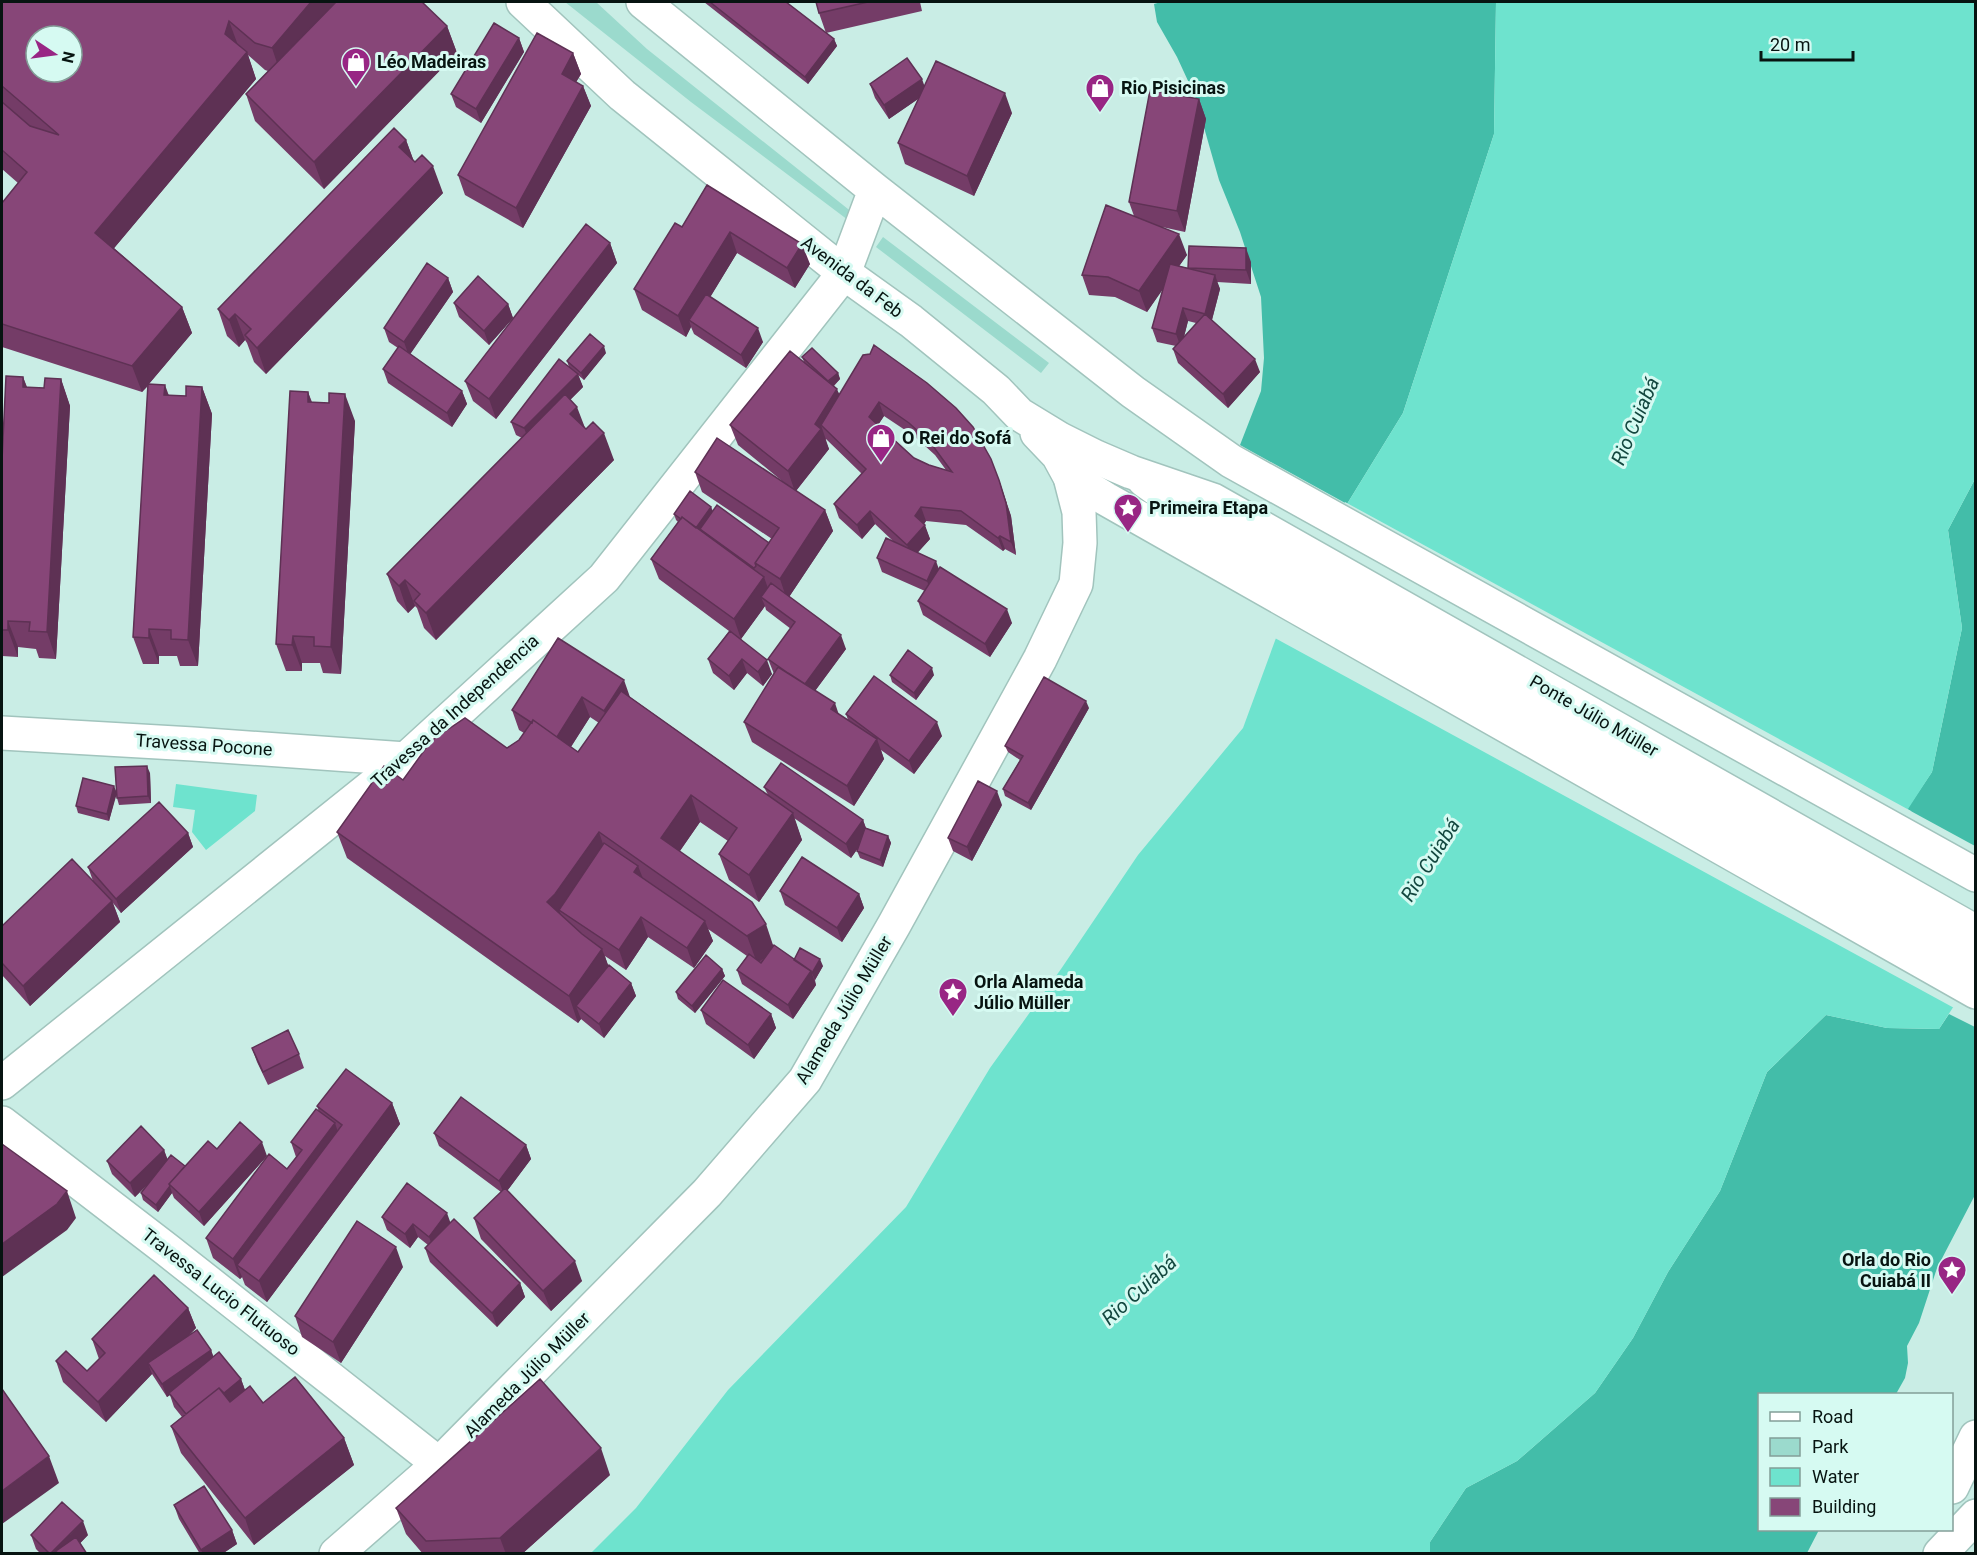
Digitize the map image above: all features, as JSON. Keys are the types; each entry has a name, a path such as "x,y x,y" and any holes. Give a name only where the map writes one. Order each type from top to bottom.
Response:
{"main road":[{"name":"Avenida da Feb","path":"523,2 622,95 844,273 911,321 996,390 1019,414 1059,439 1131,472 1200,522"},
{"path":"648,4 875,190 1133,392 1231,461 1976,875"},
{"name":"Travessa da Independencia","path":"2,1083 406,759 604,578 844,273 875,190"},
{"name":"Alameda Júlio Müller","path":"336,1554 439,1464 707,1193 805,1080 894,925 1040,660 1076,584 1080,543 1079,512 1070,477 1058,455 1019,414"},
{"path":"1070,477 1106,499 1200,522 1976,961"},
{"path":"1200,522 1976,992"},
{"name":"Ponte Júlio Müller","path":"1200,522 1976,932"},
{"name":"Travessa Pocone","path":"2,733 406,759"},
{"name":"Travessa Lucio Flutuoso","path":"2,1123 439,1464"},
{"path":"1953,1484 1976,1437"},
{"path":"1940,1554 1976,1516"},
{"path":"1934,1554 1940,1531"}],"green space":[{"path":"565,2 596,2 647,49 848,209 851,212 848,220 691,102"},
{"path":"883,237 1049,363 1041,373 876,247"}],"shaded area":[{"path":"1161,2 1496,2 1494,134 1403,413 1347,504 1240,445 1261,391 1264,358 1261,297 1240,232 1219,180 1195,96 1177,57 1157,22 1154,4"},
{"path":"1975,479 1975,846 1907,809 1932,772 1962,628 1948,530"},
{"path":"1949,1014 1975,1027 1975,1195 1937,1268 1919,1323 1907,1346 1908,1363 1905,1378 1897,1393 1758,1393 1758,1531 1818,1531 1807,1553 1430,1554 1430,1542 1466,1488 1517,1461 1595,1393 1633,1338 1668,1272 1720,1191 1767,1072 1826,1015 1887,1028 1939,1029"}],"water":[{"name":"Rio Cuiabá","path":"1496,2 1975,2 1975,479 1948,530 1962,628 1932,772 1908,809 1963,992 1939,1029 1887,1028 1826,1015 1767,1072 1720,1191 1668,1272 1633,1338 1595,1393 1517,1461 1466,1488 1430,1542 1430,1553 590,1554 636,1508 728,1390 906,1207 990,1068 1061,969 1138,855 1243,728 1276,638 1347,504 1403,413 1494,134"},
{"path":"176,784 257,795 255,811 206,850 192,832 195,810 173,807"}],"pier":[{"path":"1345,502 1911,811 1928,856 1963,905 1969,951 1966,993 1956,1009 1273,637"}],"building":[{"path":"2,2 311,2 272,48 255,43 229,21 225,34 247,52 95,233 182,307 132,366 2,324 2,203 27,172 2,150 2,102 30,126 59,135 2,86"},
{"name":"Léo Madeiras","path":"336,2 422,2 447,26 314,162 246,94"},
{"path":"710,2 786,2 834,39 805,77"},
{"path":"816,2 868,2 819,13"},
{"path":"494,23 519,38 476,109 451,94"},
{"path":"537,33 573,53 562,74 583,86 516,208 458,175"},
{"path":"907,58 922,79 884,105 870,84"},
{"path":"936,61 1005,93 967,176 898,143"},
{"path":"1150,90 1199,99 1177,211 1129,202"},
{"path":"394,128 406,140 399,147 415,162 422,155 433,166 257,348 245,335 251,329 235,314 229,320 218,309"},
{"path":"707,185 802,244 787,268 730,232 678,316 634,289 675,223 682,227"},
{"path":"1106,205 1179,234 1139,291 1108,277 1082,275"},
{"path":"586,224 610,243 489,399 465,381"},
{"path":"1189,246 1246,248 1246,270 1188,268"},
{"path":"427,263 448,278 404,342 384,328"},
{"path":"1170,264 1215,275 1205,314 1183,308 1176,334 1152,328"},
{"path":"478,276 508,304 484,331 454,303"},
{"path":"706,294 758,328 741,355 689,320"},
{"path":"1205,314 1255,359 1223,394 1173,349"},
{"path":"590,334 604,346 581,373 567,361"},
{"name":"O Rei do Sofá","path":"874,345 927,383 956,408 973,427 991,459 999,480 1006,503 1011,542 1000,536 998,538 961,511 921,507 915,516 925,525 907,545 870,511 857,525 834,504 866,469 821,425 863,355 870,354","holes":["879,402 909,423 930,442 952,472 914,458 869,417"]},
{"path":"399,346 462,391 447,413 383,369"},
{"path":"812,348 838,373 828,381 802,357"},
{"path":"790,351 837,389 815,424 821,429 788,471 730,425"},
{"path":"559,359 578,374 524,428 511,422"},
{"path":"6,376 23,377 23,387 44,388 45,378 61,379 47,632 29,631 30,622 8,621 8,630 2,630 2,460"},
{"path":"148,384 165,385 164,395 186,396 186,386 202,387 188,640 171,639 171,630 149,629 149,638 133,637"},
{"path":"290,391 308,392 308,402 329,403 329,393 345,394 331,647 314,646 314,637 293,636 292,645 276,644"},
{"path":"565,394 577,407 570,414 586,429 593,422 604,433 426,613 414,601 420,594 405,580 399,586 387,574"},
{"path":"717,438 825,510 780,579 755,563 779,528 695,472"},
{"path":"690,491 711,507 696,528 674,514"},
{"path":"717,505 769,543 754,568 700,529"},
{"path":"682,517 764,577 734,619 651,559"},
{"path":"886,538 936,561 927,581 877,558"},
{"path":"940,567 1007,609 985,644 918,601"},
{"path":"771,583 841,635 805,684 768,659 795,622 761,597"},
{"path":"730,631 767,660 758,672 742,659 729,676 708,659"},
{"path":"558,638 624,680 604,711 582,697 557,737 533,720 532,723 512,710"},
{"path":"908,650 932,668 914,693 890,675"},
{"path":"778,667 835,703 831,709 877,739 847,786 744,722"},
{"path":"874,676 937,722 909,761 846,714"},
{"path":"1044,677 1086,701 1028,803 1003,789 1023,756 1005,746"},
{"path":"621,691 793,813 749,875 719,854 737,828 691,795 661,838 752,902 766,924 747,936 599,832 547,902 602,949 569,996 337,832 384,766 403,780 431,741 465,718 507,748 519,740 533,720 578,752"},
{"path":"781,763 863,820 846,844 764,787"},
{"path":"147,766 148,796 117,798 115,767"},
{"path":"83,778 114,786 107,814 76,806"},
{"path":"978,781 997,791 967,847 948,838"},
{"path":"159,802 188,833 116,899 88,867"},
{"path":"865,828 888,836 880,860 857,851"},
{"path":"604,843 638,866 634,872 705,921 687,948 641,917 619,950 559,910"},
{"path":"802,857 859,894 837,928 780,891"},
{"path":"72,859 112,901 23,986 2,963 2,926"},
{"path":"774,945 811,971 788,1005 737,970 749,954 761,963"},
{"path":"800,948 820,959 812,973 794,960"},
{"path":"706,955 722,969 692,1006 676,992"},
{"path":"609,965 631,983 599,1024 576,1006"},
{"path":"723,980 771,1014 748,1045 701,1010"},
{"path":"288,1030 299,1054 263,1072 252,1048"},
{"path":"346,1069 392,1103 259,1281 237,1265 342,1125 317,1106"},
{"path":"461,1097 526,1145 499,1181 434,1133"},
{"path":"316,1109 335,1123 233,1259 206,1238 269,1154 287,1169 302,1150 291,1142"},
{"path":"240,1122 262,1142 199,1212 169,1184 208,1141 217,1149"},
{"path":"141,1126 164,1150 130,1183 107,1161"},
{"path":"2,1144 67,1191 57,1204 2,1244"},
{"path":"171,1155 185,1166 169,1184 170,1186 156,1205 141,1193"},
{"path":"407,1183 447,1213 429,1237 413,1224 405,1234 382,1217"},
{"path":"505,1188 575,1261 543,1291 474,1218"},
{"path":"454,1219 520,1283 492,1313 425,1248"},
{"path":"357,1221 396,1247 333,1342 295,1316"},
{"path":"154,1275 188,1308 98,1402 56,1361 66,1351 87,1371 105,1353 92,1339"},
{"path":"197,1330 211,1350 162,1384 148,1363"},
{"path":"219,1352 241,1379 224,1393 219,1388 186,1414 169,1393"},
{"path":"295,1377 344,1438 245,1518 171,1426 219,1388 230,1402 250,1386 263,1403"},
{"path":"540,1379 601,1448 500,1538 426,1541 396,1508"},
{"path":"2,1389 49,1456 2,1491"},
{"path":"204,1486 232,1530 201,1550 174,1505"},
{"path":"62,1502 83,1521 50,1554 31,1535"},
{"path":"76,1537 87,1554 58,1554 56,1551"}],"place":[{"name":"Léo Madeiras","path":"356,88"},
{"name":"Rio Pisicinas","path":"1100,114"},
{"name":"O Rei do Sofá","path":"881,464"},
{"name":"Primeira Etapa","path":"1128,534"},
{"name":"Orla Alameda Júlio Müller","path":"953,1018"},
{"name":"Orla do Rio Cuiabá II","path":"1952,1296"}]}
